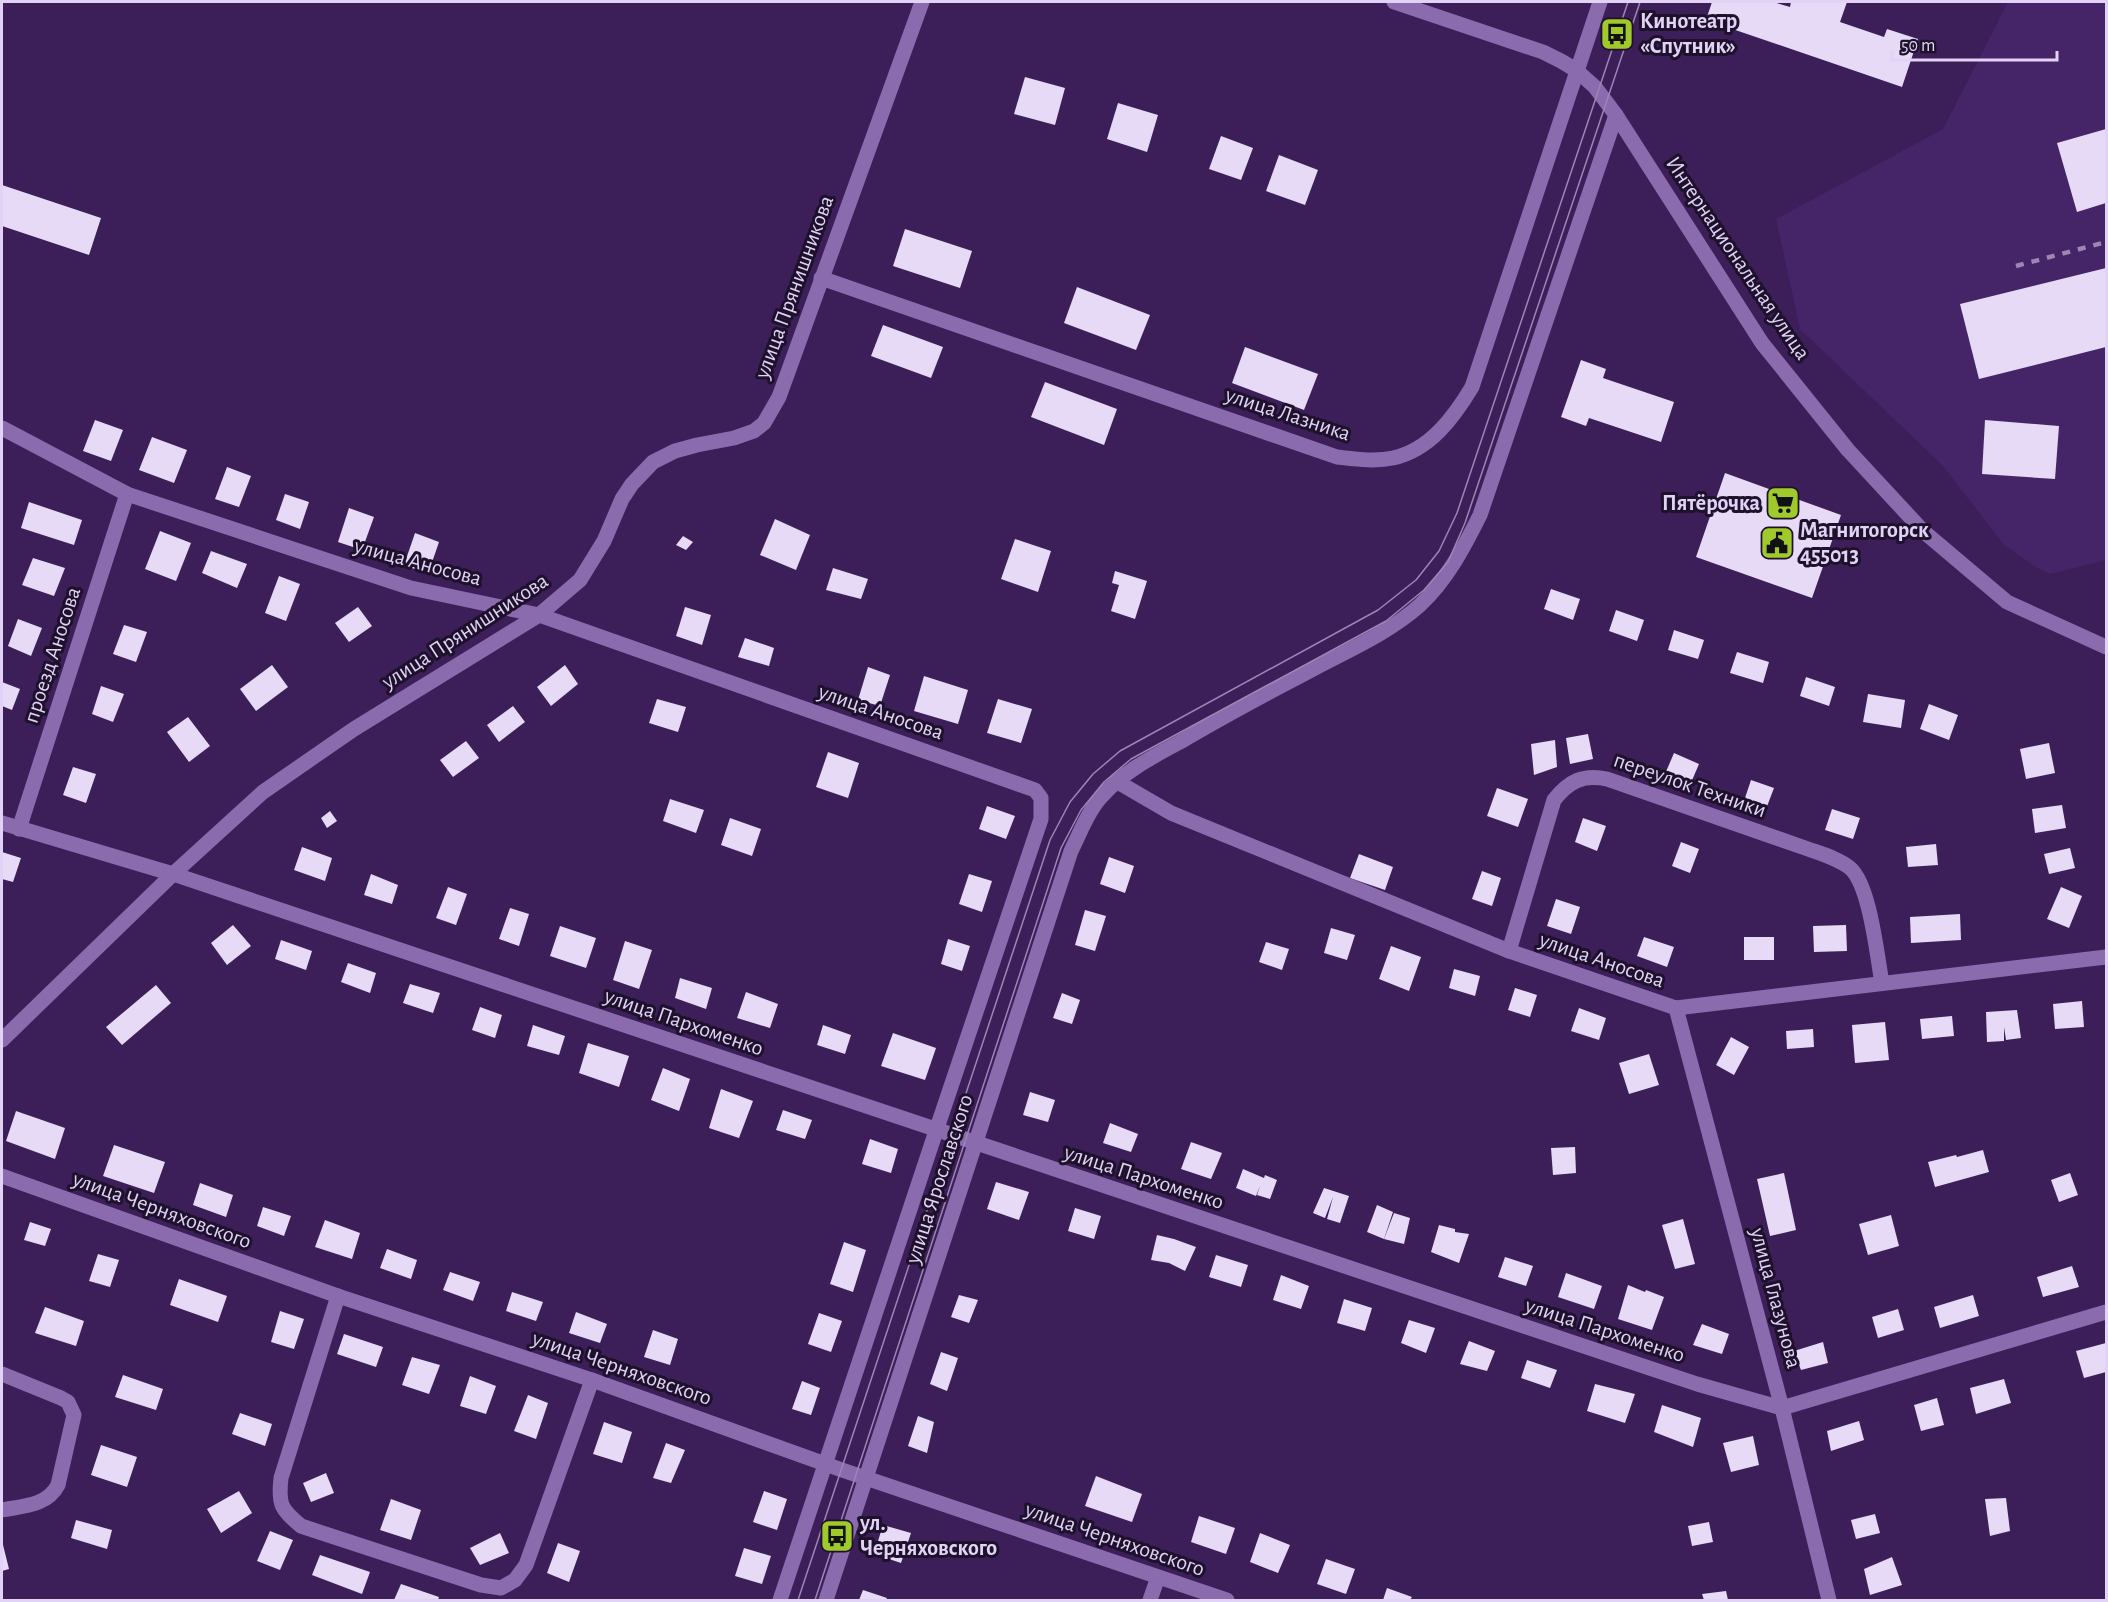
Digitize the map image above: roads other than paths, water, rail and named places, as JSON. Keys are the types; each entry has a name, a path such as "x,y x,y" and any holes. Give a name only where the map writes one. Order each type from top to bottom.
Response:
{"street":[{"name":"улица Прянишникова","path":"2,1040 173,874 263,792 354,729 539,615 580,580 604,541 622,499 632,483 653,462 675,451 697,444 734,438 754,431 764,423 779,397 922,2"},
{"name":"Интернациональная улица","path":"1394,2 1543,52 1576,70 1594,87 1616,115 1762,343 1848,450 1923,531 2007,602 2106,647"},
{"name":"улица Лазника","path":"821,278 1337,457 1368,460 1394,458 1415,449 1438,433 1456,414 1472,387 1600,2"},
{"name":"улица Ярославского","path":"826,1600 1071,851 1087,817 1100,797 1116,781 1138,765 1250,702 1388,630 1420,605 1443,580 1464,548 1479,515 1616,115"},
{"name":"улица Аносова","path":"2,428 127,494 411,588 539,615 1035,790 1041,798 1041,819 936,1131"},
{"name":"проезд Аносова","path":"19,829 127,494"},
{"name":"переулок Техники","path":"1509,951 1554,800 1564,787 1579,780 1595,777 1607,779 1808,849 1851,869 1860,880 1866,899 1882,983"},
{"name":"улица Аносова","path":"1116,781 1171,813 1509,951 1676,1008 2106,957"},
{"name":"улица Пархоменко","path":"2,823 173,874 974,1144 1697,1384 1782,1408"},
{"name":"улица Глазунова","path":"1676,1008 1782,1408 1829,1600"},
{"path":"780,1600 936,1131"},
{"name":"улица Черняховского","path":"2,1176 338,1296 592,1380 867,1479 1227,1600"},
{"path":"338,1296 281,1478 280,1494 284,1512 301,1526 482,1585 501,1588 515,1580 526,1565 592,1380"},
{"path":"1782,1408 2106,1312"},
{"path":"2,1374 61,1398 72,1408 74,1415 58,1485 54,1493 39,1503 2,1510"},
{"path":"1149,1600 1158,1577"}],"tram line":[{"path":"798,1600 1050,840 1070,802 1093,774 1120,751 1378,610 1416,580 1439,551 1457,513 1628,2"},
{"path":"815,1600 1061,848 1081,810 1104,782 1131,759 1386,621 1424,590 1448,562 1465,523 1640,2"}],"railway":[{"path":"2016,266 2106,242"}],"place":[{"name":"Кинотеатр «Спутник»","path":"1617,34"},
{"name":"Пятёрочка","path":"1783,503"},
{"name":"Магнитогорск 455013","path":"1777,543"},
{"name":"ул. Черняховского","path":"837,1536"}]}
